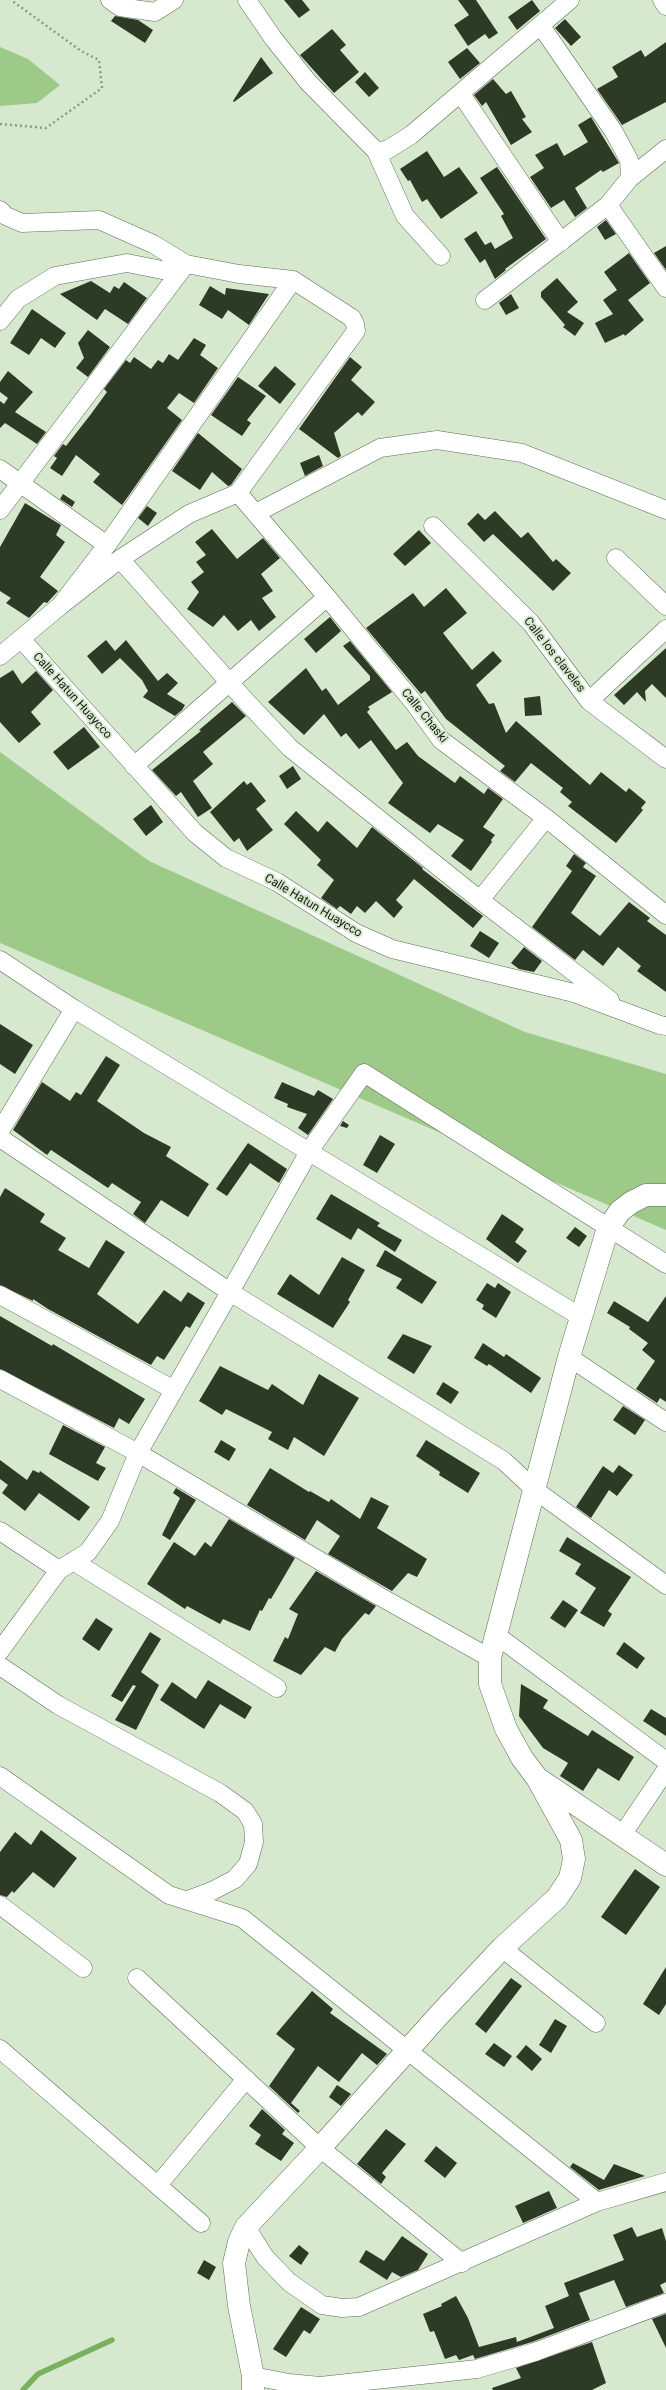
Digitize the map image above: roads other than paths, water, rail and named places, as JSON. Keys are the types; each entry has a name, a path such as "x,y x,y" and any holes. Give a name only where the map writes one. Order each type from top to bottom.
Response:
{"street":[{"path":"110,0 120,7 155,12 174,0"},
{"path":"247,0 273,38 308,82 376,151 405,216 441,256"},
{"path":"662,0 666,6"},
{"path":"376,151 387,150 400,144 541,26 563,2"},
{"path":"541,26 614,132 629,160 630,178"},
{"path":"461,94 561,242"},
{"path":"486,300 608,205 630,178 666,149"},
{"path":"608,205 666,288"},
{"path":"0,656 22,640 60,606 120,559 189,514 238,492 356,331 352,318 293,280 239,274 186,264 153,244 99,220 22,223 2,216"},
{"path":"0,321 18,299 55,276 127,263 162,270 186,264"},
{"path":"0,510 186,264"},
{"path":"60,606 107,545 293,280"},
{"path":"256,513 380,448 437,440 522,453 666,510"},
{"path":"0,469 107,545"},
{"name":"Calle Chaski","path":"238,492 414,703 441,740 546,818 666,915"},
{"name":"Calle los claveles","path":"433,526 531,623 589,701 666,759"},
{"path":"616,558 666,606"},
{"path":"120,559 229,683 290,748 480,900 626,1012"},
{"path":"134,766 327,597"},
{"path":"589,701 666,628"},
{"name":"Calle Hatun Huaycco","path":"22,640 196,833 226,858 277,882 356,933 392,949 574,993 666,1026"},
{"path":"480,900 546,818"},
{"path":"0,960 74,1009 310,1150 581,1317"},
{"path":"0,1131 74,1009"},
{"path":"0,1651 66,1566 88,1552 110,1521 138,1453 310,1150 364,1073 666,1264"},
{"path":"0,1138 230,1292 504,1461 535,1490 666,1585"},
{"path":"666,1195 646,1195 632,1202 620,1211 608,1228 569,1357 490,1658 490,1684 506,1729 522,1758 537,1778 571,1840 574,1858 570,1878 557,1898 502,1948 407,2049 320,2148 246,2227 239,2242 234,2263 239,2306 253,2383 289,2383 320,2386 477,2369 535,2352 666,2303"},
{"path":"0,1294 174,1390"},
{"path":"569,1357 666,1422"},
{"path":"0,1380 138,1453 379,1596 490,1658"},
{"path":"0,1531 66,1566 277,1688"},
{"path":"496,1635 666,1761"},
{"path":"0,1666 58,1705 220,1793 245,1811 253,1824 254,1842 248,1864 234,1878 212,1891 188,1900"},
{"path":"622,1834 666,1770"},
{"path":"0,1776 169,1895 242,1918 597,2202"},
{"path":"537,1778 666,1865"},
{"path":"0,1905 83,1968"},
{"path":"502,1948 596,2023"},
{"path":"137,1978 320,2148 462,2263"},
{"path":"0,2049 201,2223"},
{"path":"158,2185 246,2079"},
{"path":"246,2227 265,2257 289,2282 322,2305 342,2308 359,2307 462,2263 597,2202 666,2182"}],"waterway":[{"path":"23,2390 38,2374 112,2340"}]}
